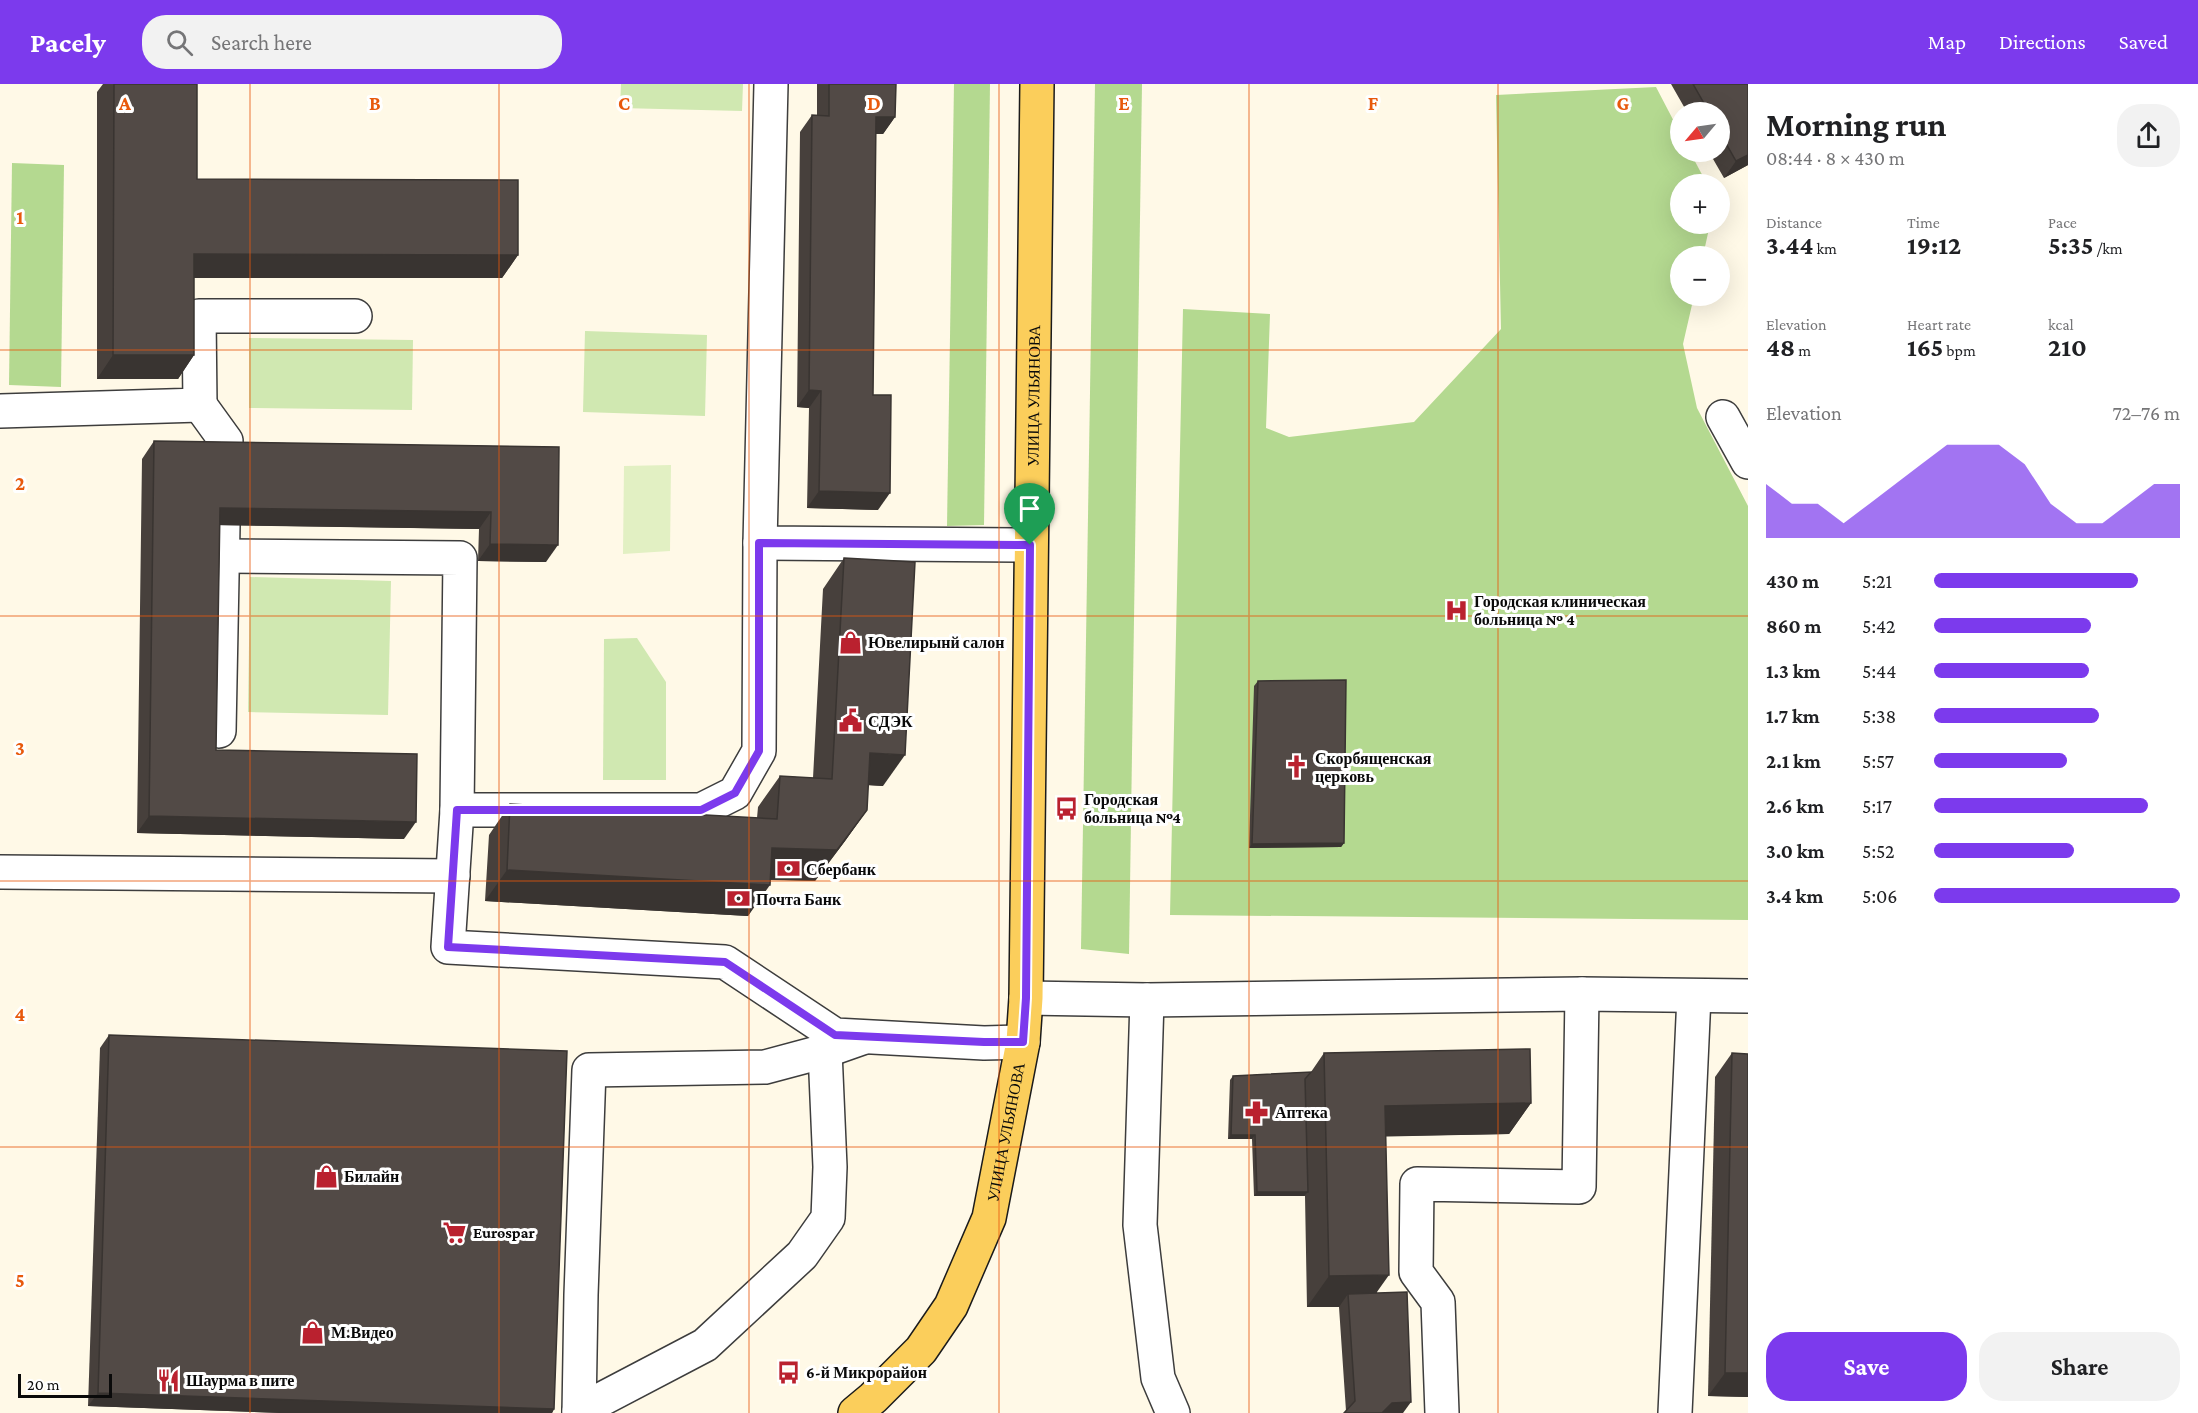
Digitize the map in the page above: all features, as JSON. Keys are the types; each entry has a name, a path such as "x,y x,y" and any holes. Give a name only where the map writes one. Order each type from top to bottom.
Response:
{"main road":[{"name":"УЛИЦА УЛЬЯНОВА","path":"855,1413 921,1350 951,1306 989,1218 1023,1042 1026,998 1037,84"}],"street":[{"path":"457,810 701,810 735,793 759,751 759,543 771,84"},
{"path":"225,459 226,441 200,405 199,316 356,316"},
{"path":"0,411 200,405"},
{"path":"1723,417 1748,462"},
{"path":"219,731 222,541 459,558 457,810 448,947 725,962 835,1035 1023,1042"},
{"path":"759,543 1030,545"},
{"path":"0,872 453,876"},
{"path":"1026,998 1147,1000 1582,994 1748,996"},
{"path":"1442,1413 1438,1302 1416,1272 1417,1184 1579,1187 1582,994"},
{"path":"1675,1413 1694,996"},
{"path":"1147,1000 1140,1225 1158,1378 1173,1413"},
{"path":"825,1051 830,1167 828,1218 802,1255 705,1345 579,1412 580,1295 589,1070 765,1067 825,1051 866,1036"}],"green space":[{"path":"621,84 743,84 742,111 620,108"},
{"path":"954,84 990,84 984,525 947,526"},
{"path":"1095,84 1142,84 1129,954 1081,949"},
{"name":"Городская клиническая больница № 4","path":"1656,87 1670,114 1670,162 1695,162 1702,174 1670,174 1670,234 1708,234 1705,246 1670,246 1670,306 1692,306 1683,344 1697,408 1748,506 1748,920 1170,915 1183,309 1270,314 1266,428 1289,437 1414,422 1501,329 1496,95"},
{"path":"12,163 64,165 61,387 9,385"},
{"path":"585,331 707,335 705,416 583,412"},
{"path":"249,338 413,340 412,410 249,408"},
{"path":"671,465 670,551 623,554 624,466"},
{"path":"250,577 391,581 388,715 248,712"},
{"path":"637,638 666,682 666,780 603,780 604,639"}],"building":[{"path":"114,84 197,84 197,179 518,180 518,255 194,254 194,355 113,355"},
{"path":"829,84 896,84 895,117 876,117 873,395 891,395 890,493 819,491 821,391 809,390 812,115 829,116"},
{"path":"1693,84 1748,84 1748,155 1736,161 1730,150 1730,102 1703,102"},
{"path":"154,441 559,447 558,545 490,544 491,512 220,508 216,750 417,754 416,822 149,816"},
{"path":"844,558 915,562 905,755 870,753 867,810 837,850 772,848 770,885 507,870 510,804 777,819 780,776 832,779"},
{"name":"Скорбященская церковь","path":"1346,680 1344,843 1252,844 1258,681"},
{"path":"109,1035 567,1051 554,1409 98,1393"},
{"path":"1530,1049 1531,1103 1385,1106 1389,1275 1329,1276 1324,1053"},
{"path":"1732,1053 1748,1054 1748,1373 1725,1373"},
{"path":"1311,1072 1305,1079 1308,1192 1257,1192 1255,1135 1231,1135 1233,1076"},
{"path":"1407,1292 1411,1402 1392,1403 1382,1413 1344,1413 1355,1401 1348,1294"}],"place":[{"name":"Городская клиническая больница № 4","path":"1456,610"},
{"name":"Ювелирынй салон","path":"850,642"},
{"name":"СДЭК","path":"850,721"},
{"name":"Скорбященская церковь","path":"1297,767"},
{"name":"Городская больница №4","path":"1066,808"},
{"name":"Сбербанк","path":"788,869"},
{"name":"Почта Банк","path":"738,899"},
{"name":"Аптека","path":"1257,1112"},
{"name":"Билайн","path":"326,1176"},
{"name":"Eurospar","path":"455,1232"},
{"name":"М.Видео","path":"313,1332"},
{"name":"6-й Микрорайон","path":"788,1372"},
{"name":"Шаурма в пите","path":"168,1380"}],"route":[{"path":"759,543 1030,545 1026,998 1023,1042 835,1035 725,962 448,947 457,810 701,810 735,793 759,751 759,543"}]}
